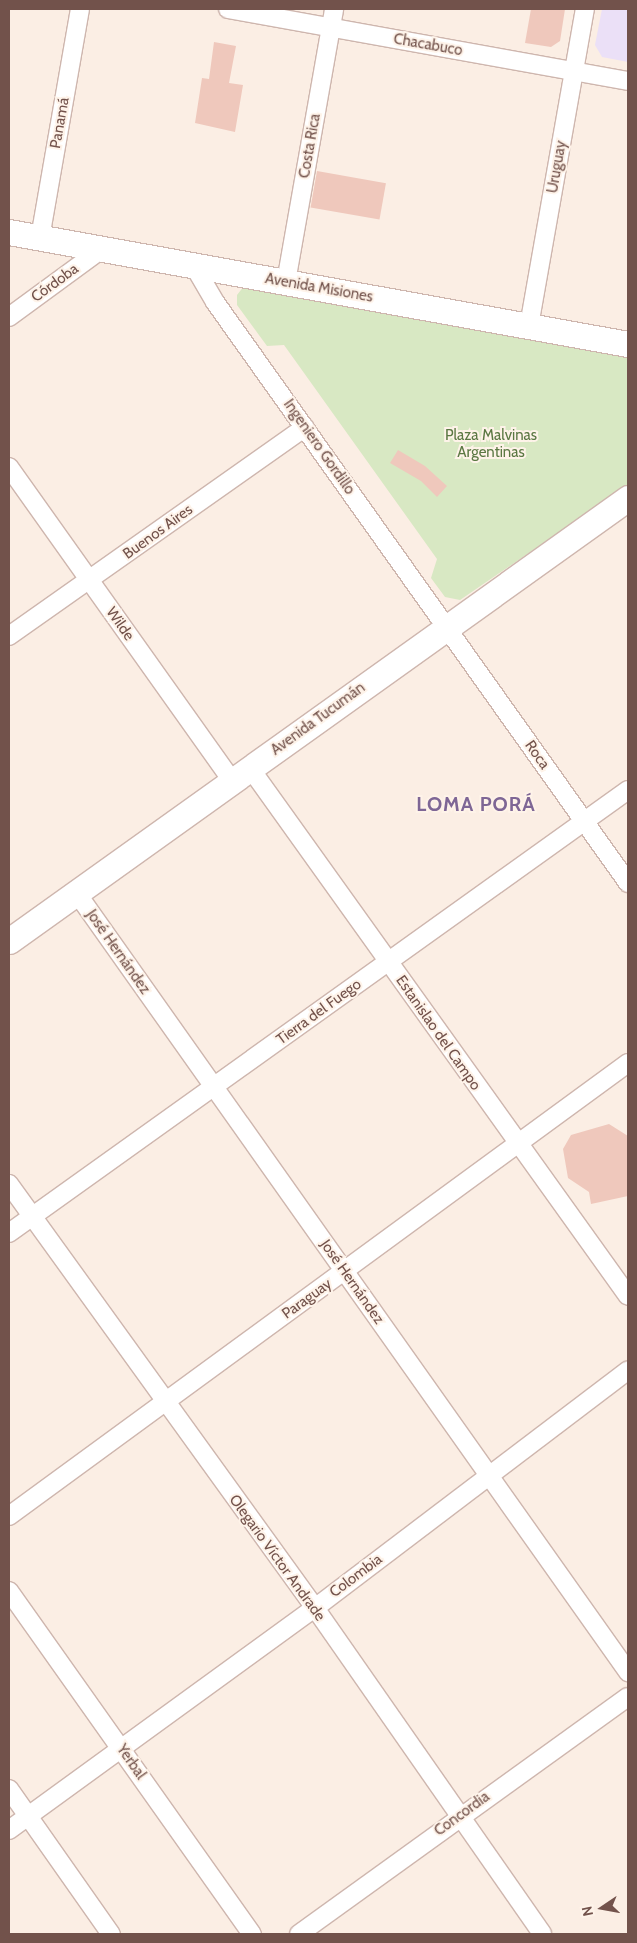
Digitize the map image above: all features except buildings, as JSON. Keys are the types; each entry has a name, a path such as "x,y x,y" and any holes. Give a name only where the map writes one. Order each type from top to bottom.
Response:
{"main road":[{"name":"Avenida Misiones","path":"9,232 628,344"},
{"name":"Avenida Tucumán","path":"11,933 76,892 628,498"}],"street":[{"name":"Panamá","path":"40,238 80,9"},
{"name":"Chacabuco","path":"228,9 628,81"},
{"name":"Costa Rica","path":"286,282 334,9"},
{"name":"Uruguay","path":"529,326 585,9"},
{"name":"Córdoba","path":"9,317 102,249"},
{"name":"Ingeniero Gordillo","path":"194,266 215,302 447,627"},
{"name":"Buenos Aires","path":"9,636 90,581 305,427"},
{"name":"Wilde","path":"9,467 90,581 241,775"},
{"name":"Roca","path":"447,627 628,883"},
{"name":"Estanislao del Campo","path":"241,775 388,962 517,1145 628,1296"},
{"name":"Tierra del Fuego","path":"9,1233 628,790"},
{"name":"José Hernández","path":"76,892 628,1672"},
{"name":"Paraguay","path":"9,1516 165,1404 628,1063"},
{"name":"Olegario Víctor Andrade","path":"9,1184 165,1404 315,1608 458,1817 542,1934"},
{"name":"Colombia","path":"9,1830 315,1608 628,1370"},
{"name":"Yerbal","path":"9,1591 252,1934"},
{"name":"Concordia","path":"299,1934 458,1817 628,1696"},
{"path":"9,1789 111,1934"}],"shaded area":[{"path":"602,9 628,9 628,62 602,57 595,45"}],"green space":[{"name":"Plaza Malvinas Argentinas","path":"244,286 628,355 628,485 460,600 445,597 431,578 437,559 284,345 267,346 237,305 237,295"}],"district":[{"name":"LOMA PORÁ","path":"476,804"}]}
